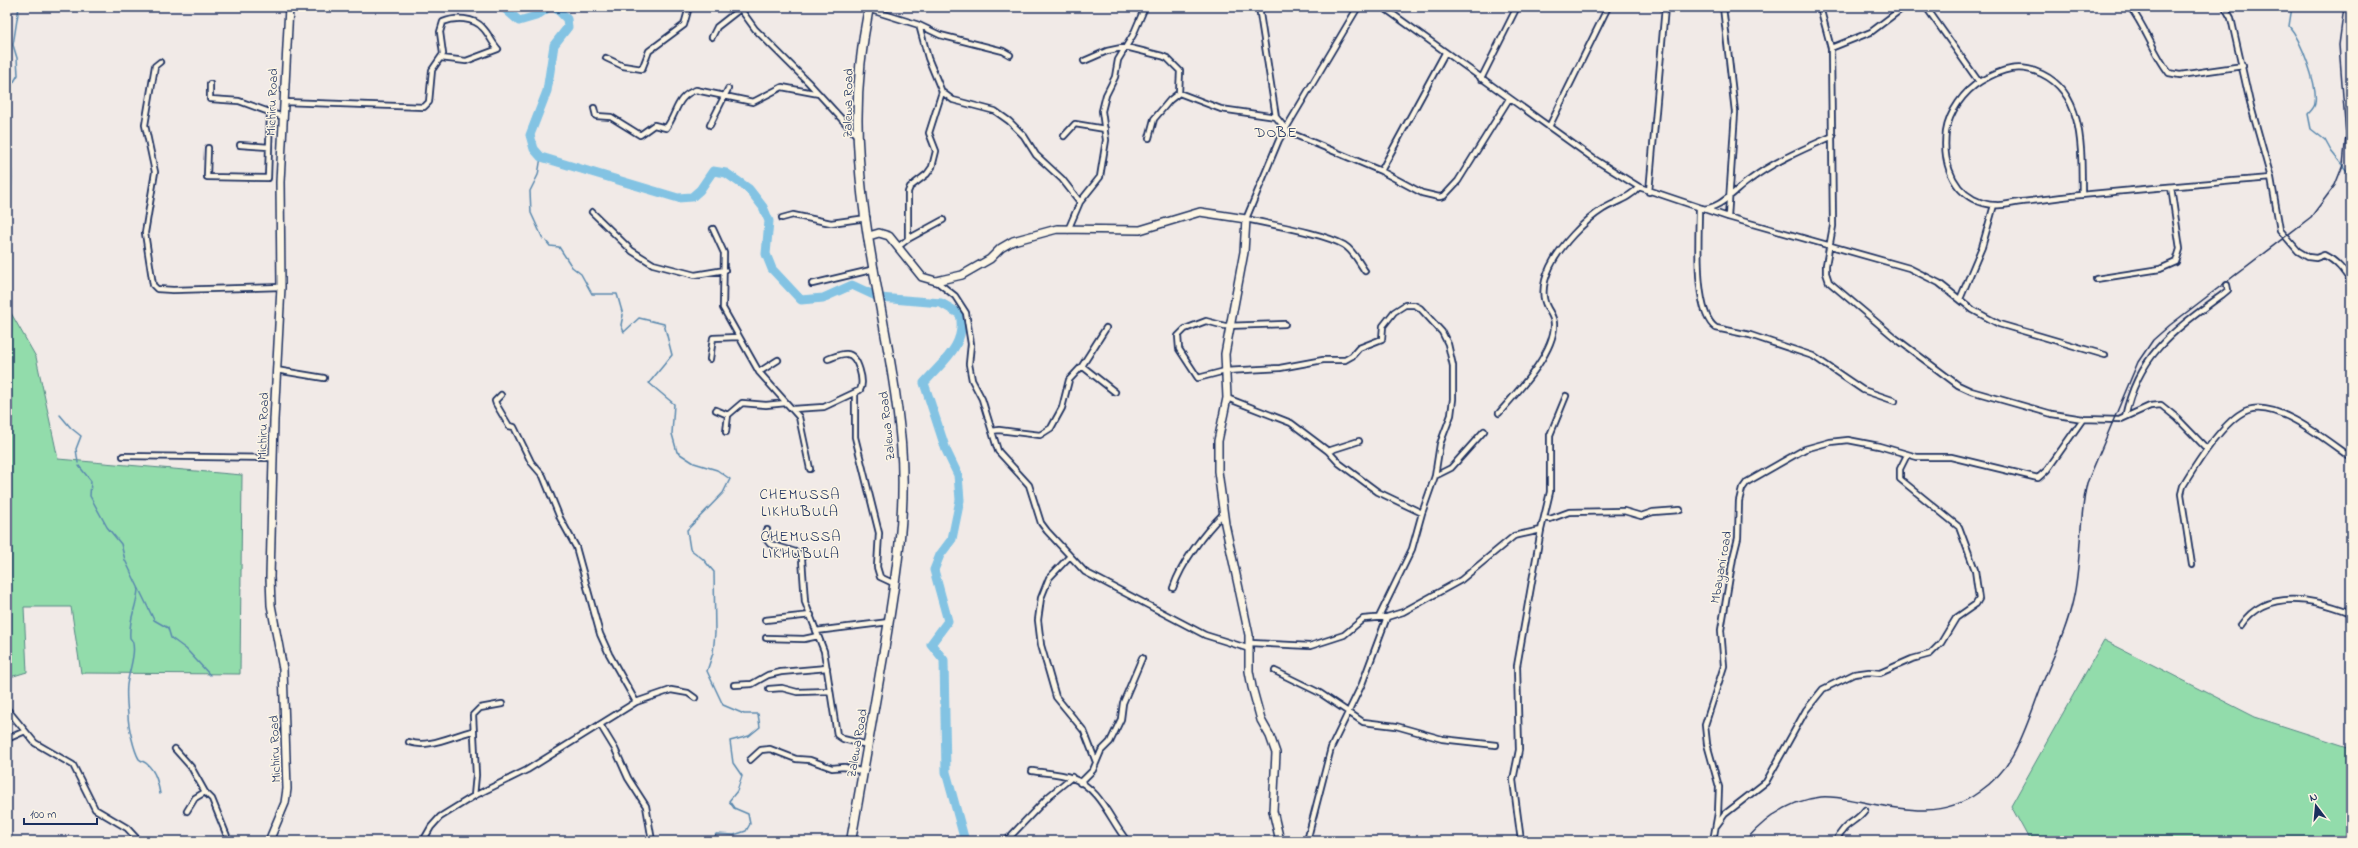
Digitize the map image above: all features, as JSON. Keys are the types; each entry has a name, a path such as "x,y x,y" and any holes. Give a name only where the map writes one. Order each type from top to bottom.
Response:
{"highway":[{"name":"Zalewa Road","path":"851,841 895,584 904,491 901,443 888,342 869,236 858,137 860,61 869,8"}],"street":[{"name":"Michiru Road","path":"269,841 285,803 287,789 284,680 271,605 270,584 276,370 281,287 280,182 288,7"},
{"path":"606,58 623,66 642,69 649,51 684,25 689,7"},
{"path":"1068,230 1080,202 1100,177 1106,154 1105,129 1102,111 1115,77 1118,60 1126,47 1145,7"},
{"path":"1259,7 1276,118 1288,132 1381,171 1430,197 1444,196 1466,169 1509,99"},
{"path":"1280,841 1273,811 1276,753 1259,713 1249,671 1250,646 1224,514 1218,456 1227,398 1225,371 1229,326 1244,252 1246,219 1285,128 1358,7"},
{"path":"1383,7 1509,99 1639,187 1649,192 1699,209 1909,268 1939,283 1973,310 1999,324 2105,355"},
{"path":"1481,79 1517,7"},
{"path":"1550,127 1608,7"},
{"path":"1649,192 1665,7"},
{"path":"1723,7 1735,112 1728,217"},
{"path":"1820,7 1832,48 1834,226 1829,246 1826,273 1832,285 1894,337 1958,385 2004,401 2052,414 2084,419 2119,420 2150,406 2161,405 2172,413 2207,449"},
{"path":"1832,48 1871,32 1904,7"},
{"path":"1926,7 1979,82"},
{"path":"2130,7 2151,40 2161,63 2169,73 2180,75 2243,66"},
{"path":"2225,7 2231,18 2271,178 2280,230 2298,251 2308,258 2316,258 2324,255 2332,258 2343,269 2351,282"},
{"path":"712,37 717,27 739,8 755,29 858,137"},
{"path":"869,8 919,25 940,35 1002,51 1010,55"},
{"path":"284,102 424,107 429,102 432,70 441,58 444,50 440,27 442,22 451,18 476,22 482,26 498,49 466,61 441,58"},
{"path":"919,25 928,58 942,92 953,100 995,111 1009,121 1024,136 1036,155 1062,180 1080,202"},
{"path":"1084,61 1107,51 1126,47 1167,58 1180,72 1179,93 1170,100 1154,119 1149,138"},
{"path":"1381,171 1445,53"},
{"path":"160,62 156,66 145,125 155,172 145,233 153,285 157,289 173,290 281,287"},
{"path":"2082,195 2081,153 2078,125 2072,107 2063,91 2047,76 2030,68 2013,67 1994,73 1979,82 1958,102 1947,124 1944,148 1949,169 1959,189 1974,199 1994,205 2082,195 2271,178"},
{"path":"210,84 210,99 239,101 283,117"},
{"path":"594,108 596,116 611,117 640,135 654,125 666,128 676,106 689,92 702,90 725,97 753,102 782,87 818,94"},
{"path":"710,125 728,90"},
{"path":"908,239 908,192 910,187 927,174 932,167 936,151 929,132 942,92"},
{"path":"1179,93 1226,110 1276,118"},
{"path":"208,148 207,177 268,178 270,112"},
{"path":"1064,136 1075,124 1105,129"},
{"path":"1699,209 1709,209 1729,197 1750,179 1810,146 1833,136"},
{"path":"240,145 269,147"},
{"path":"1499,413 1537,365 1546,350 1552,335 1554,323 1552,313 1544,300 1542,293 1546,276 1557,254 1574,234 1602,210 1633,194 1639,187"},
{"path":"2096,278 2160,269 2176,262 2180,248 2171,188"},
{"path":"1960,299 1982,247 1994,205"},
{"path":"1699,209 1699,286 1703,302 1712,325 1814,356 1863,390 1895,401"},
{"path":"592,212 632,251 653,264 695,275 725,270"},
{"path":"936,281 962,275 990,258 1001,248 1013,241 1057,229 1140,230 1200,212 1246,219 1314,235 1344,245 1355,255 1365,272"},
{"path":"782,218 793,215 831,223 867,218"},
{"path":"898,247 908,239 943,220"},
{"path":"713,229 722,245 725,270 723,308 759,372 793,409 801,425 810,470"},
{"path":"869,236 879,233 889,236 922,277 936,281 955,296 966,313 971,344 969,372 982,399 998,451 1029,485 1041,523 1086,572 1205,635 1250,646 1310,646 1344,635 1359,621 1386,617 1416,606 1461,580 1514,536 1541,530"},
{"path":"812,284 875,269"},
{"path":"2125,417 2129,399 2138,375 2158,346 2228,290 2227,285"},
{"path":"1286,324 1249,323 1229,326 1209,321 1201,322 1185,329 1178,336 1179,349 1196,377 1200,378 1225,371 1280,368 1323,360 1349,358 1356,349 1382,339 1383,326 1394,312 1405,306 1414,305 1425,313 1442,332 1448,344 1453,366 1451,415 1440,444 1435,476 1422,513 1410,557 1379,617"},
{"path":"992,432 999,430 1040,435 1051,428 1062,408 1069,380 1082,366 1106,328"},
{"path":"710,359 713,338 738,337"},
{"path":"793,409 824,407 854,395 860,390 863,380 858,366 851,355 844,354 828,359"},
{"path":"759,372 778,360"},
{"path":"1082,366 1115,392"},
{"path":"276,370 324,378"},
{"path":"501,394 495,401 496,404 509,426 514,427 532,462 543,476 560,518 576,547 600,634 609,654 636,702"},
{"path":"854,395 855,437 879,533 877,567 880,577 895,584"},
{"path":"1521,841 1513,780 1518,750 1519,717 1516,677 1541,530 1551,483 1550,435 1566,396"},
{"path":"1227,398 1291,423 1328,451 1339,464 1358,475 1378,492 1422,513"},
{"path":"726,432 728,415 742,403 766,405 786,403"},
{"path":"2192,565 2181,491 2207,449 2242,413 2254,409 2264,408 2295,420 2351,458"},
{"path":"716,410 728,415"},
{"name":"Mbayani road","path":"1713,841 1718,788 1704,725 1724,666 1721,630 1733,558 1738,538 1738,505 1742,489 1750,479 1805,449 1830,442 1856,441 1907,455 1944,455 2038,478 2047,470 2084,419"},
{"path":"1435,476 1451,468 1484,431"},
{"path":"1328,451 1359,441"},
{"path":"1715,828 1725,814 1766,782 1806,710 1822,689 1854,674 1869,672 1880,673 1912,659 1930,654 1941,643 1956,618 1976,604 1979,599 1975,570 1959,527 1900,479 1900,469 1907,455"},
{"path":"123,456 273,458"},
{"path":"1544,518 1550,519 1569,512 1624,511 1641,516 1654,512 1680,510"},
{"path":"1173,588 1182,566 1210,528 1224,514"},
{"path":"767,530 765,538 770,544 801,555 805,602 817,633 827,668 837,735 843,739 868,745"},
{"path":"1070,556 1049,578 1041,598 1038,620 1041,645 1056,697 1084,731 1096,762"},
{"path":"2240,625 2255,608 2281,601 2329,604 2351,613"},
{"path":"765,620 810,615"},
{"path":"1307,841 1330,748 1362,684 1386,617"},
{"path":"766,638 804,639 817,633 889,622"},
{"path":"1080,783 1093,770 1101,751 1110,742 1121,719 1123,703 1142,658"},
{"path":"734,685 752,684 768,675 781,672 827,668"},
{"path":"1275,671 1320,693 1348,713 1370,724 1396,726 1432,738 1496,745"},
{"path":"769,689 782,688 797,692 830,690"},
{"path":"423,841 431,827 440,817 474,796 527,770 601,726 636,702 671,690 688,693 695,698"},
{"path":"474,796 476,775 472,720 475,711 502,704"},
{"path":"7,710 23,732 35,743 70,761 78,771 88,799 95,809 127,828 139,841"},
{"path":"601,726 615,749 628,778 646,806 652,841"},
{"path":"409,742 419,744 433,742 473,731"},
{"path":"7,739 23,732"},
{"path":"175,749 190,767 205,792 212,799 229,841"},
{"path":"750,760 762,750 770,749 796,759 810,760 832,768 844,767 864,772"},
{"path":"1032,771 1072,777 1098,799 1127,841"},
{"path":"1006,841 1049,796 1072,777"},
{"path":"187,811 196,798 205,792"},
{"path":"1836,841 1846,825 1859,817 1865,810"}],"green space":[{"path":"7,306 36,357 58,459 242,475 240,674 81,673 71,607 24,607 27,672 7,678"},
{"path":"2104,640 2255,717 2351,748 2351,841 2030,841 2011,806"}],"waterway":[{"path":"7,93 18,75 17,58 13,45 19,7"},
{"path":"503,7 519,21 536,16 549,7"},
{"path":"555,7 567,19 568,27 554,45 547,91 530,135 534,149 541,157 678,198 692,197 700,190 713,171 726,173 749,189 763,207 769,221 766,254 772,269 801,300 823,298 852,285 880,298 941,303 960,314 961,325 957,344 946,360 924,383 946,450 958,475 960,500 952,539 940,555 934,570 948,621 931,644 944,660 946,772 965,841"},
{"path":"2292,7 2289,26 2299,41 2308,63 2314,85 2315,104 2313,109 2308,114 2311,129 2325,140 2331,151 2351,176"},
{"path":"7,135 12,174 11,195 7,214"},
{"path":"541,157 538,175 530,191 531,213 543,239"},
{"path":"546,241 550,246 559,247 572,267 581,274 592,294 617,294 623,315 621,325 624,332 639,318 664,324 672,355 649,383 674,404 672,434 677,452 694,463 717,470 730,479 723,493 687,530 690,549 703,559 714,572 715,633 713,653 707,671 723,705 744,714 758,714 760,727 749,736 730,741 733,763 742,776 737,791 729,801 734,808 748,814 750,824 746,831 734,835 716,834 713,841"},
{"path":"60,415 71,428 81,436 76,449 78,463"},
{"path":"79,466 91,481 90,496 107,527 121,544 125,560 154,620 168,628 171,638 186,649 210,675"},
{"path":"138,589 130,625 130,638 133,653 127,688 128,719 137,755 139,759 147,764 155,774 160,794"}],"railway":[{"path":"1745,841 1770,818 1789,806 1799,802 1821,797 1835,797 1904,809 1935,809 1965,801 1989,785 2005,767 2017,748 2025,730 2067,621 2076,586 2082,512 2087,483 2138,362 2153,340 2170,325 2311,217 2335,185 2343,165 2346,135 2339,45 2344,7"}],"district":[{"name":"DOBE","path":"1276,132"},
{"name":"CHEMUSSA LIKHUBULA","path":"800,502"},
{"name":"CHEMUSSA LIKHUBULA","path":"801,544"}]}
